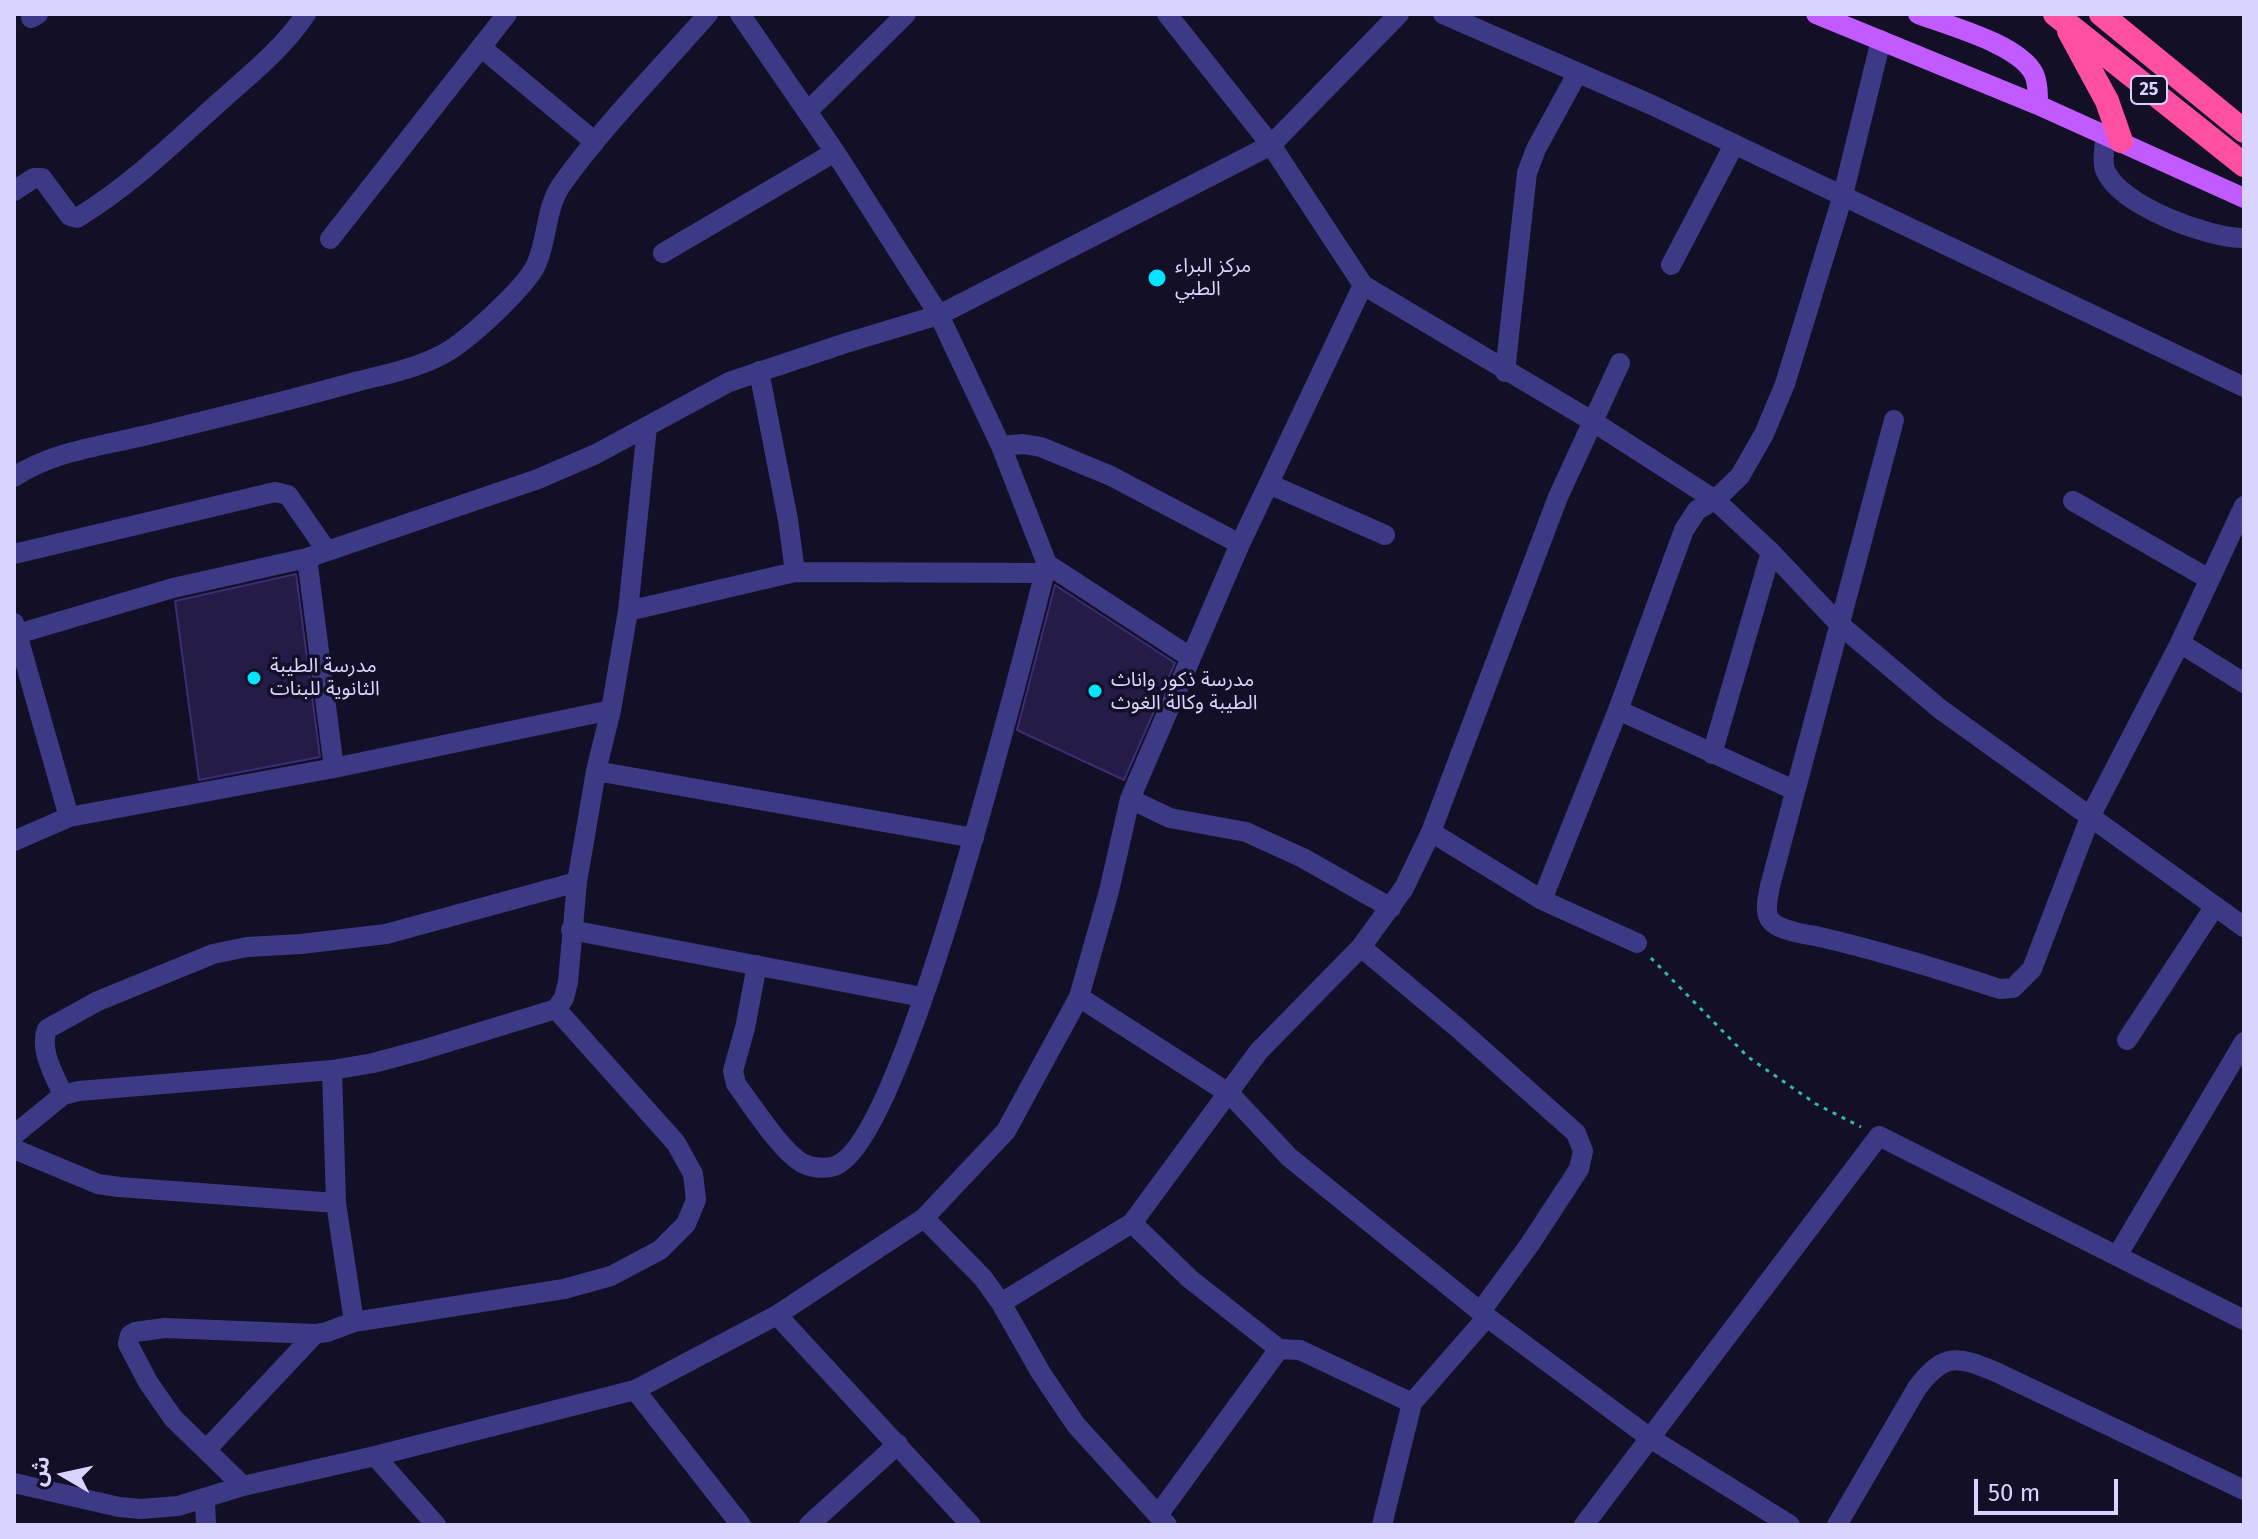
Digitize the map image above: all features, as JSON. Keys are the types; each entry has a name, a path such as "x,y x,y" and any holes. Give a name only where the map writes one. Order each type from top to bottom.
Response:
{"highway":[{"name":"25","path":"2101,14 2244,131"},
{"name":"25","path":"2059,18 2244,165"},
{"path":"2059,18 2107,101 2113,137"}],"main road":[{"path":"1816,14 2113,137 2244,198"},
{"path":"1918,14 1998,46 2026,62 2035,76 2038,105"}],"street":[{"path":"14,191 34,178 42,178 70,216 77,218 87,212 160,155 261,65 293,33 306,14"},
{"path":"330,239 507,14"},
{"path":"14,477 36,465 74,452 305,397 422,362 460,344 535,267 556,194 595,142 708,14"},
{"path":"740,14 808,111 939,315 1001,446 1046,569 947,930 881,1105 848,1159 834,1167 802,1163 785,1147 736,1084 733,1071 757,965"},
{"path":"808,111 906,14"},
{"path":"1167,14 1271,145 1363,285 1592,421 1715,500 1771,552 1839,624 1940,709 2244,927"},
{"path":"69,817 15,631 173,588 307,558 538,479 596,454 697,398 759,371 939,315 1271,145 1399,14"},
{"path":"1443,14 1652,105 2244,387"},
{"path":"1542,900 1618,710 1684,530 1697,510 1715,500 1746,467 1774,411 1797,350 1843,195 1881,40"},
{"path":"482,48 595,142"},
{"path":"1505,372 1527,173 1536,149 1577,74"},
{"path":"2113,137 2104,169 2117,189 2158,214 2194,229 2244,238"},
{"path":"1671,265 1734,145"},
{"path":"663,253 835,152"},
{"path":"14,1483 116,1516 205,1500 243,1486 635,1390 777,1315 924,1218 1006,1131 1079,997 1109,891 1130,799 1240,544 1363,285"},
{"path":"1001,1303 1132,1223 1259,1051 1361,947 1391,908 1431,832 1558,497 1620,363"},
{"path":"759,371 795,572"},
{"path":"1894,420 1794,790 1767,902 1768,916 1773,923 1899,956 2000,989 2013,988 2032,969 2091,815 2180,643 2244,506"},
{"path":"14,1135 63,1095 103,1088 332,1070 373,1063 556,1009 564,998 568,982 577,882 628,611 647,427"},
{"path":"1001,446 1023,444 1041,447 1111,476 1240,544"},
{"path":"1269,484 1385,535"},
{"path":"14,554 275,492 288,495 327,551"},
{"path":"2073,501 2209,579"},
{"path":"1712,754 1771,552"},
{"path":"307,558 334,768"},
{"path":"628,611 795,572 1046,569 1190,657"},
{"path":"2180,643 2244,683"},
{"path":"14,841 69,817 334,768 611,710"},
{"path":"1618,710 1794,790"},
{"path":"596,771 974,838"},
{"path":"1130,799 1170,818 1246,832 1303,858 1391,908"},
{"path":"1431,832 1542,900 1637,943"},
{"path":"63,1095 45,1052 47,1029 145,980 213,954 247,947 386,934 577,882"},
{"path":"2127,1040 2215,906"},
{"path":"571,930 922,997"},
{"path":"1361,947 1568,1126 1583,1151 1579,1169 1484,1314 1412,1403 1382,1525"},
{"path":"1079,997 1230,1094 1289,1157 1484,1314 1650,1438 1790,1525"},
{"path":"243,1486 173,1418 160,1401 129,1347 130,1335 165,1328 315,1334 354,1322 535,1295 611,1276 660,1250 686,1224 696,1200 693,1174 676,1143 556,1009"},
{"path":"2117,1256 2244,1042"},
{"path":"332,1070 336,1203 354,1322"},
{"path":"1584,1525 1879,1136 2244,1320"},
{"path":"14,1149 98,1184 336,1203"},
{"path":"924,1218 969,1263 1001,1303 1041,1373 1076,1425 1162,1520 1279,1349"},
{"path":"1132,1223 1190,1279 1279,1349 1300,1350 1412,1403"},
{"path":"777,1315 971,1525"},
{"path":"206,1450 315,1334"},
{"path":"1837,1525 1917,1388 1942,1361 1954,1359 1969,1361 1996,1372 2244,1490"},
{"path":"635,1390 741,1525"},
{"path":"809,1525 898,1444"},
{"path":"375,1456 436,1525"},
{"path":"205,1500 206,1525"}],"path":[{"path":"1637,943 1748,1057 1816,1104 1879,1136"}],"building":[{"name":"مدرسة الطيبة الثانوية للبنات","path":"296,574 320,757 199,780 175,601"},
{"name":"مدرسة ذكور واناث الطيبة وكالة الغوث","path":"1055,585 1175,663 1124,780 1017,730"}],"place":[{"name":"مركز البراء الطبي","path":"1157,278"},
{"name":"مدرسة الطيبة الثانوية للبنات","path":"254,678"},
{"name":"مدرسة ذكور واناث الطيبة وكالة الغوث","path":"1095,691"}]}
